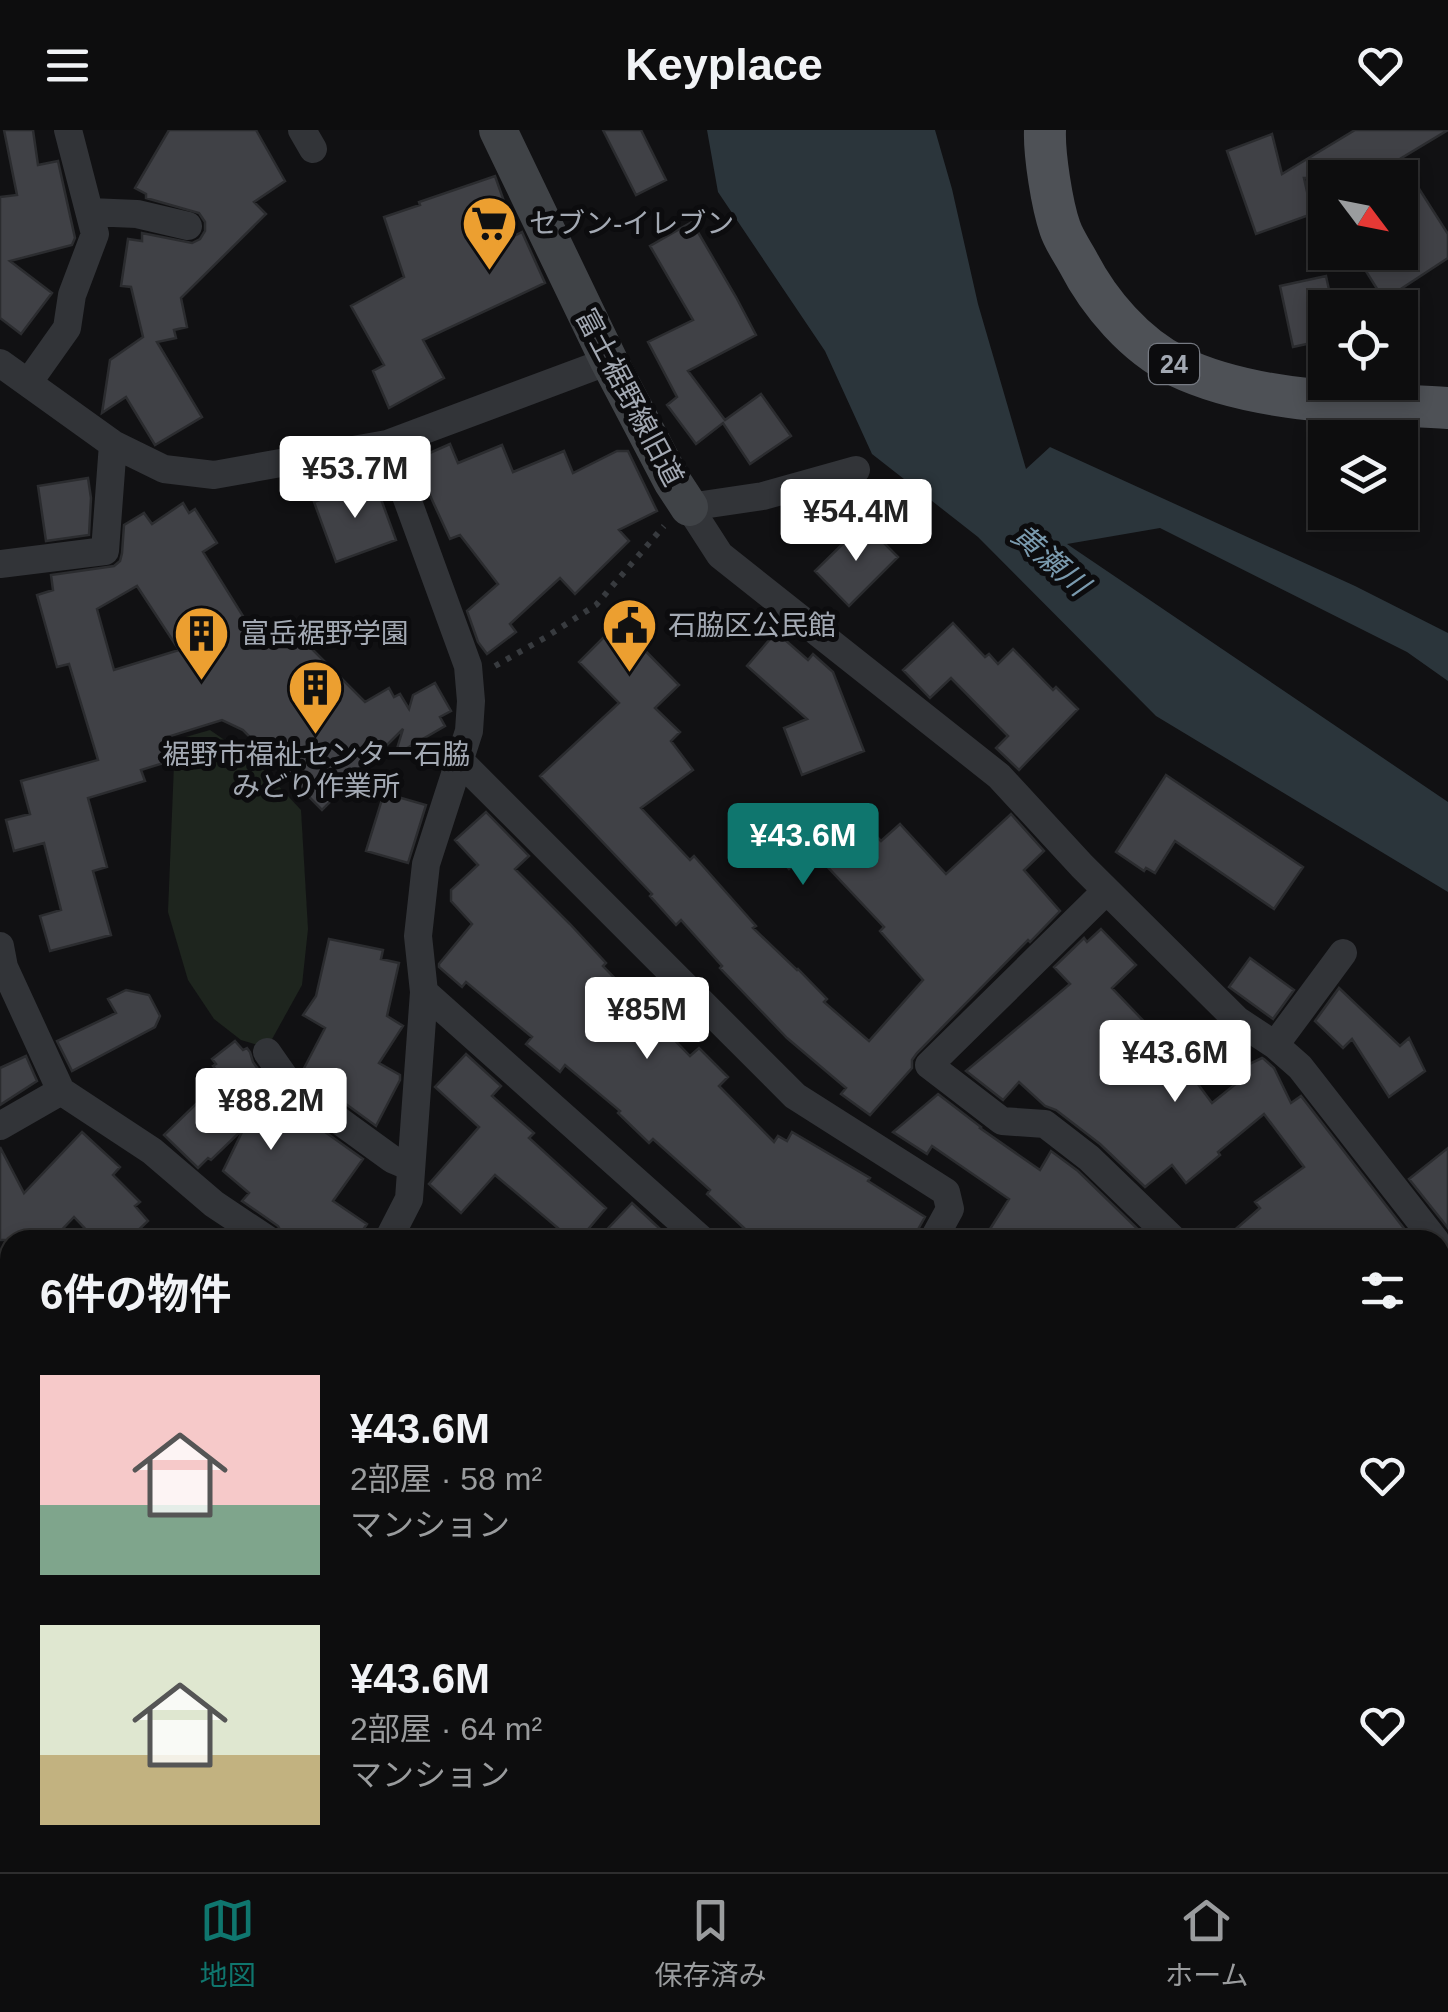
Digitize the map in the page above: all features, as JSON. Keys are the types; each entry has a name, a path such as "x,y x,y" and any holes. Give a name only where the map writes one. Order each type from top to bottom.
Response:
{"main road":[{"name":"24","path":"1045,130 1044,148 1060,228 1091,287 1137,338 1176,365 1240,389 1360,403 1448,408"}],"street":[{"path":"28,383 67,328 72,294 95,234 68,130"},
{"name":"富士裾野線旧道","path":"498,130 609,361 689,508 763,496 856,470"},
{"path":"90,212 136,214 188,226"},
{"path":"0,363 112,444 164,469 214,475 386,444 609,361"},
{"path":"0,564 105,551 112,444"},
{"path":"386,444 468,666 471,701 470,731 426,864 418,936 424,992 412,1167 409,1199 393,1230"},
{"path":"689,508 720,555 1000,776 1106,891 1237,1020 1300,1067 1426,1230"},
{"path":"461,762 795,1096 946,1192 950,1210 939,1230"},
{"path":"1106,891 930,1065 1002,1121 1045,1124 1089,1158 1164,1230"},
{"path":"0,946 4,967 61,1092 152,1150 214,1204 253,1230"},
{"path":"1274,1044 1343,953"},
{"path":"424,992 691,1230"},
{"path":"267,1052 290,1085 392,1159 412,1167"},
{"path":"0,1126 61,1092"}],"path":[{"path":"469,675 516,655 596,605 667,524 689,508"}],"shaded area":[{"path":"210,730 255,761 301,810 308,929 302,985 271,1041 261,1046 241,1040 214,1019 188,980 168,912 175,740"}],"water":[{"name":"黄瀬川","path":"707,130 935,130 978,304 1026,469 1050,447 1355,586 1448,633 1448,681 1407,652 1160,528 1067,544 1448,802 1448,892 1156,716 978,537 872,454 825,351 718,192"}],"building":[{"path":"4,130 33,130 38,165 58,161 75,238 72,245 10,261 52,293 21,334 0,318 0,197 17,195"},
{"path":"169,130 256,130 285,181 254,202 266,214 181,298 187,327 174,330 176,338 157,342 202,417 155,445 126,397 102,413 110,360 143,337 131,287 121,286 128,239 142,241 142,233 192,243 205,231 199,213 146,198 135,188"},
{"path":"603,130 641,130 666,180 636,195"},
{"path":"1355,130 1448,130 1401,160 1308,160 1308,178 1304,178 1308,215 1256,234 1227,151 1272,134 1282,174"},
{"path":"495,176 516,235 522,232 545,283 423,340 444,378 389,408 373,371 384,365 351,306 404,277 384,217"},
{"path":"1418,187 1448,234 1448,258 1399,290 1378,290 1365,270 1418,270"},
{"path":"692,222 756,335 688,371 725,420 761,394 791,436 750,464 723,423 696,444 667,405 677,397 648,342 693,320 650,246"},
{"path":"1326,276 1329,290 1308,290 1308,344 1293,347 1280,286"},
{"path":"450,444 458,463 502,445 513,472 564,451 573,473 617,451 628,451 657,511 619,530 629,541 575,594 560,578 510,624 516,632 487,654 478,642 467,611 498,584 460,535 450,539 416,465 416,459"},
{"path":"88,478 89,535 46,541 38,486"},
{"path":"374,480 396,540 336,562 314,502"},
{"path":"183,503 189,513 195,509 217,543 203,552 251,629 282,619 365,702 389,688 394,697 400,694 409,709 413,695 435,683 451,711 440,717 445,726 395,755 403,729 322,810 243,730 222,720 164,738 170,761 141,770 145,781 88,798 107,867 93,871 111,935 50,951 40,916 61,910 44,843 14,851 6,820 30,814 21,781 98,760 69,664 57,667 37,595 53,590 51,575 114,566 122,553 124,525 144,513 152,524","holes":["137,586 179,650 114,670 97,609"]},
{"path":"864,523 898,557 849,606 815,571"},
{"path":"618,623 679,685 655,708 680,732 671,741 693,770 641,808 690,860 694,856 756,926 753,928 827,999 824,1002 869,1041 923,980 880,931 884,927 822,861 863,823 881,841 900,824 946,874 1011,814 1044,851 1024,870 1060,911 917,1053 912,1068 870,1115 841,1094 846,1088 787,1038 720,968 681,920 676,925 652,894 540,776 619,703 579,662"},
{"path":"953,623 985,657 989,654 998,664 1013,649 1078,709 1019,770 996,748 1008,736 951,678 930,698 903,670"},
{"path":"776,632 808,660 813,654 833,672 864,751 802,775 784,728 807,719 747,666"},
{"path":"1166,775 1303,867 1274,909 1175,841 1155,873 1146,868 1144,871 1116,852"},
{"path":"384,793 426,805 408,863 366,851"},
{"path":"781,805 816,845 789,869 754,829"},
{"path":"486,812 529,856 515,869 690,1056 699,1048 728,1077 719,1086 774,1142 778,1136 787,1141 792,1132 870,1178 868,1181 925,1217 918,1230 746,1230 707,1194 710,1190 653,1139 649,1143 620,1111 565,1065 560,1072 526,1044 532,1037 466,982 462,987 439,967 472,924 451,901 451,890 478,865 455,840"},
{"path":"1101,929 1136,965 1112,988 1177,1056 1212,1103 1248,1074 1245,1066 1264,1059 1274,1068 1291,1103 1301,1096 1405,1230 1235,1230 1260,1208 1255,1202 1304,1167 1264,1114 1186,1183 1172,1165 1145,1187 1100,1144 1045,1106 1019,1082 1003,1100 966,1071 1070,984 1054,967 1084,938 1087,942"},
{"path":"329,939 383,950 381,959 399,963 387,1016 403,1026 379,1063 400,1075 400,1080 376,1126 302,1072 325,1028 303,1015 316,996"},
{"path":"1250,958 1294,990 1273,1019 1229,987"},
{"path":"1339,988 1400,1046 1409,1038 1425,1071 1389,1097 1352,1039 1343,1048 1315,1021"},
{"path":"126,990 149,995 160,1016 155,1027 72,1071 57,1041 116,1013 108,999"},
{"path":"235,1041 243,1050 247,1048 279,1099 363,1159 333,1201 367,1224 363,1230 280,1230 242,1201 249,1193 223,1171 244,1128 198,1168 164,1135 223,1078 212,1059"},
{"path":"466,1054 501,1086 492,1096 534,1133 529,1138 606,1208 587,1230 560,1230 495,1175 461,1213 429,1184 479,1127 435,1087"},
{"path":"26,1056 37,1081 0,1105 0,1068"},
{"path":"938,1094 1040,1170 1051,1151 1078,1171 1139,1230 989,1230 1009,1199 932,1146 927,1154 893,1132"},
{"path":"82,1132 120,1167 113,1175 140,1202 135,1206 148,1221 139,1230 86,1230 74,1217 62,1230 0,1230 0,1147 24,1193"},
{"path":"1448,1148 1448,1228 1409,1179"},
{"path":"632,1203 661,1230 606,1230"}],"place":[{"name":"セブン-イレブン","path":"490,272"},
{"name":"石脇区公民館","path":"629,674"},
{"name":"富岳裾野学園","path":"202,682"},
{"name":"裾野市福祉センター石脇 みどり作業所","path":"316,737"}]}
